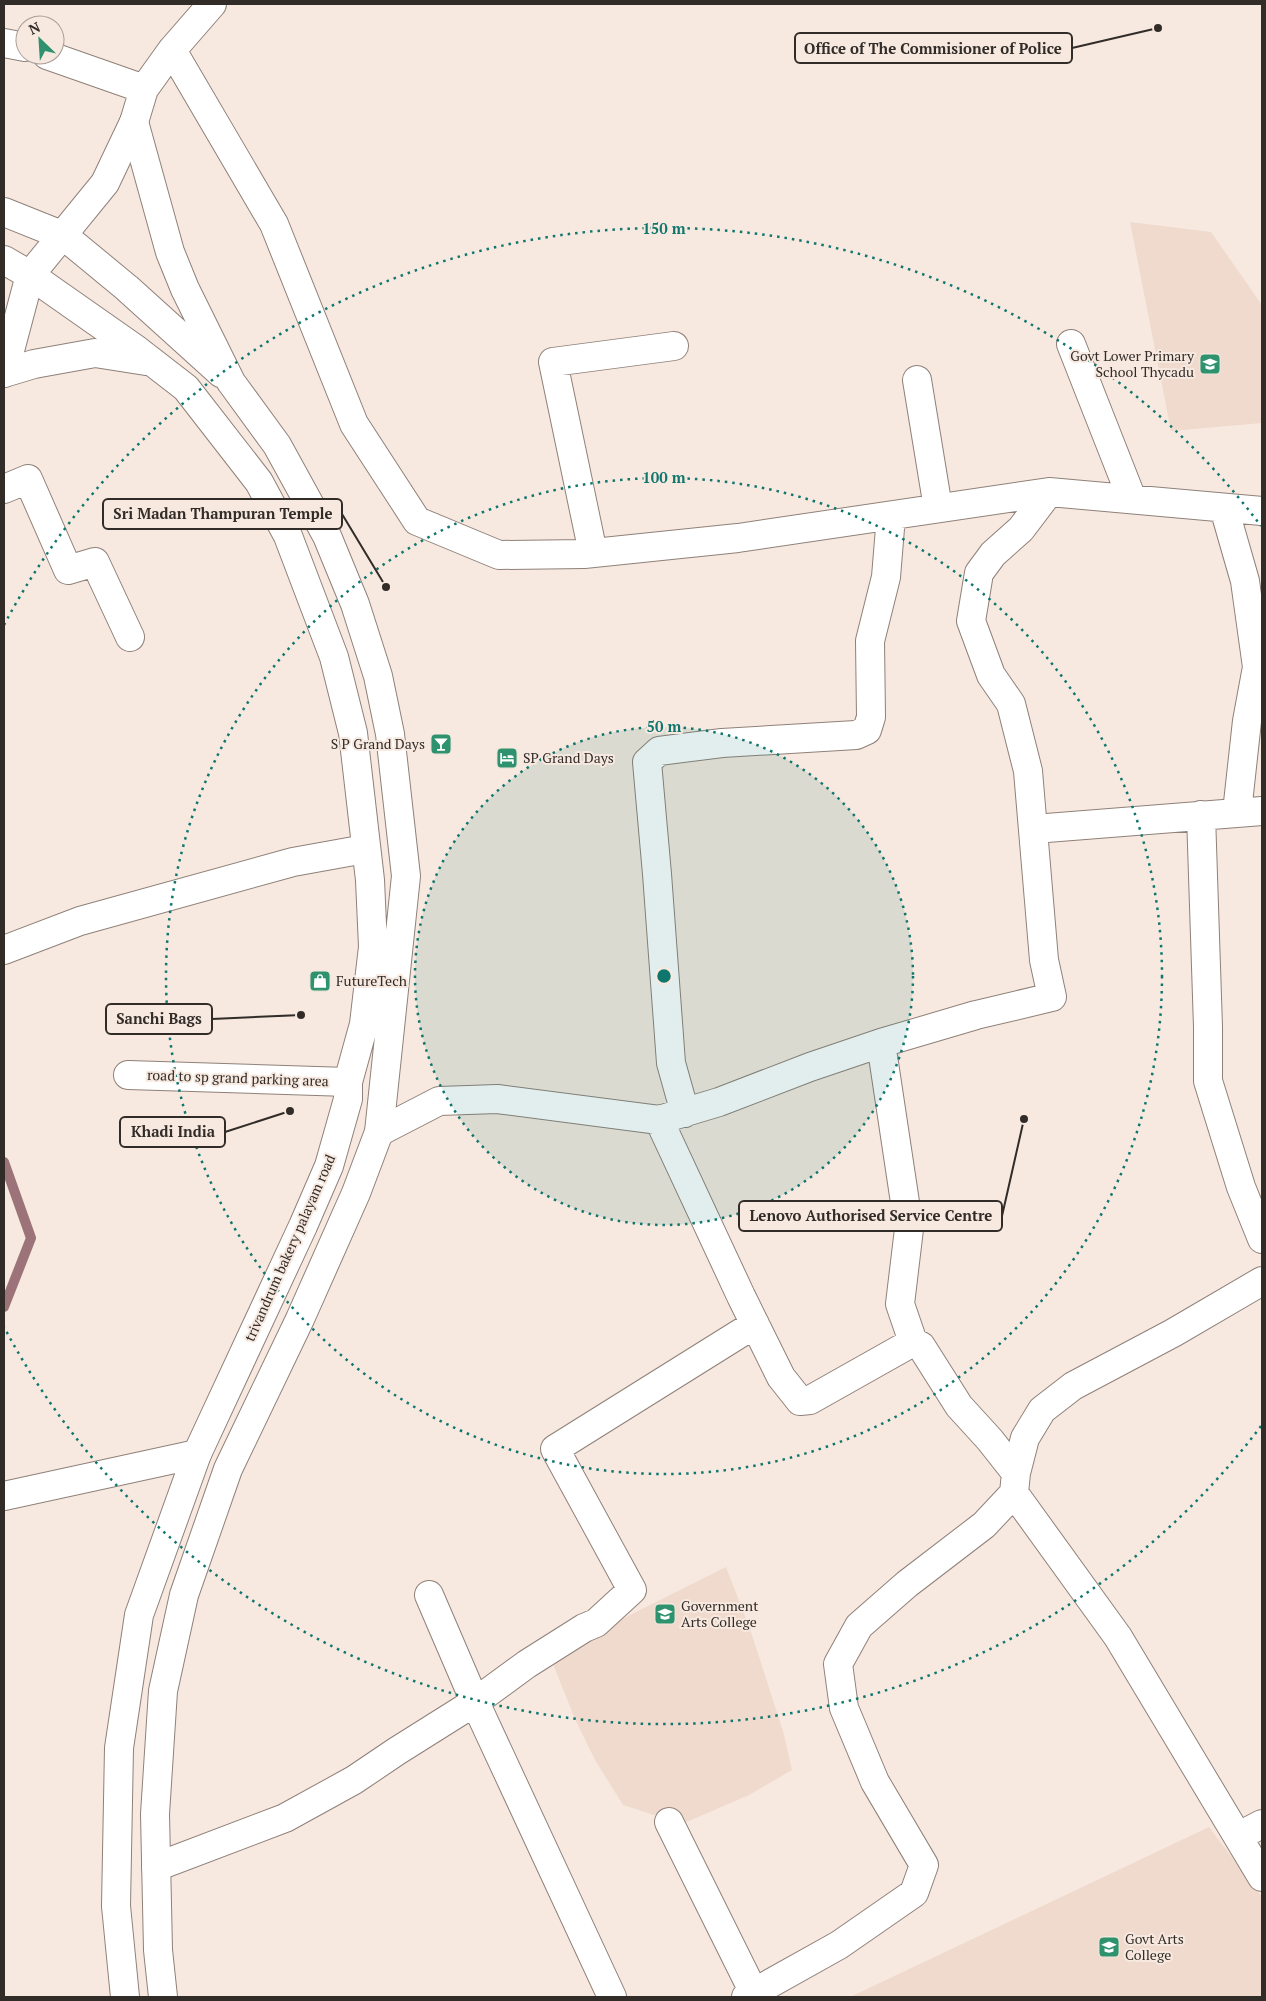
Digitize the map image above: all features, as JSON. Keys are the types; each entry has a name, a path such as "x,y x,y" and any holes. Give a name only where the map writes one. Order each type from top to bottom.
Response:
{"street":[{"path":"4,373 30,275 105,184 134,122 144,89 172,50 212,4"},
{"path":"172,50 274,224 354,424 417,521 499,555 593,553 738,538 1049,492 1262,511"},
{"path":"65,61 144,89"},
{"path":"134,122 170,252 186,289 231,382 277,446 327,536 355,604 378,676 390,734 406,876 379,1132 356,1193 300,1319 228,1469 184,1595 163,1692 155,1814 158,1950 163,1997"},
{"path":"4,212 64,236 127,288 231,382"},
{"name":"trivandrum bakery palayam road","path":"4,260 30,275 186,388 259,482 288,536 334,657 353,733 370,880 373,947 364,1024 348,1082 348,1099 329,1166 197,1454 139,1615 119,1748 116,1906 125,1997"},
{"path":"1071,344 1132,500"},
{"path":"593,553 553,362 674,346"},
{"path":"4,373 34,364 95,353 153,363"},
{"path":"917,380 938,508"},
{"path":"4,489 28,479 68,570 95,562 130,637"},
{"path":"379,1132 439,1102 497,1099 659,1120 719,1102 810,1067 881,1043 976,1015 1052,997 1044,960 1028,772 1011,704 991,675 971,621 979,573 993,554 1021,529 1049,492"},
{"path":"1034,829 1250,811 1247,721 1257,667 1244,581 1224,508"},
{"path":"685,1112 671,1063 647,762 659,751 722,743 856,735 867,730 871,717 870,641 886,578 891,516"},
{"path":"1201,815 1208,1081 1241,1187 1262,1239"},
{"path":"4,950 89,918 293,862 365,849"},
{"path":"881,1043 909,1229 900,1304 913,1342 921,1346 958,1406 990,1440 1015,1483 1250,1830 1262,1877"},
{"name":"road to sp grand parking area","path":"128,1075 348,1082"},
{"path":"659,1120 781,1376 800,1401 810,1400 913,1342"},
{"path":"668,1822 750,1995 839,1944 914,1892 924,1866 874,1782 844,1708 838,1664 859,1626 907,1584 984,1524 1015,1483 1025,1438 1042,1410 1073,1386 1173,1333 1262,1281"},
{"path":"156,1867 285,1818 354,1780 475,1702 528,1664 596,1622 632,1590 555,1449 755,1324"},
{"path":"4,1496 197,1454"},
{"path":"429,1595 475,1702 612,1997"}],"shaded area":[{"name":"Govt Lower Primary School Thycadu","path":"1130,222 1211,232 1262,305 1262,423 1171,431"},
{"path":"726,1567 750,1629 783,1731 792,1770 749,1795 682,1824 623,1805 595,1760 575,1719 551,1659 602,1629"},
{"name":"Govt Arts College","path":"1209,1827 1262,1897 1262,1997 850,1997"}],"waterway":[{"path":"4,1162 31,1238 4,1307"}],"place":[{"name":"Office of The Commisioner of Police","path":"1158,28"},
{"name":"Govt Lower Primary School Thycadu","path":"1210,364"},
{"name":"Sri Madan Thampuran Temple","path":"386,587"},
{"name":"S P Grand Days","path":"441,744"},
{"name":"SP Grand Days","path":"507,758"},
{"name":"FutureTech","path":"320,981"},
{"name":"Sanchi Bags","path":"301,1015"},
{"name":"Khadi India","path":"290,1111"},
{"name":"Lenovo Authorised Service Centre","path":"1024,1119"},
{"name":"Government Arts College","path":"665,1614"},
{"name":"Govt Arts College","path":"1109,1947"}]}
